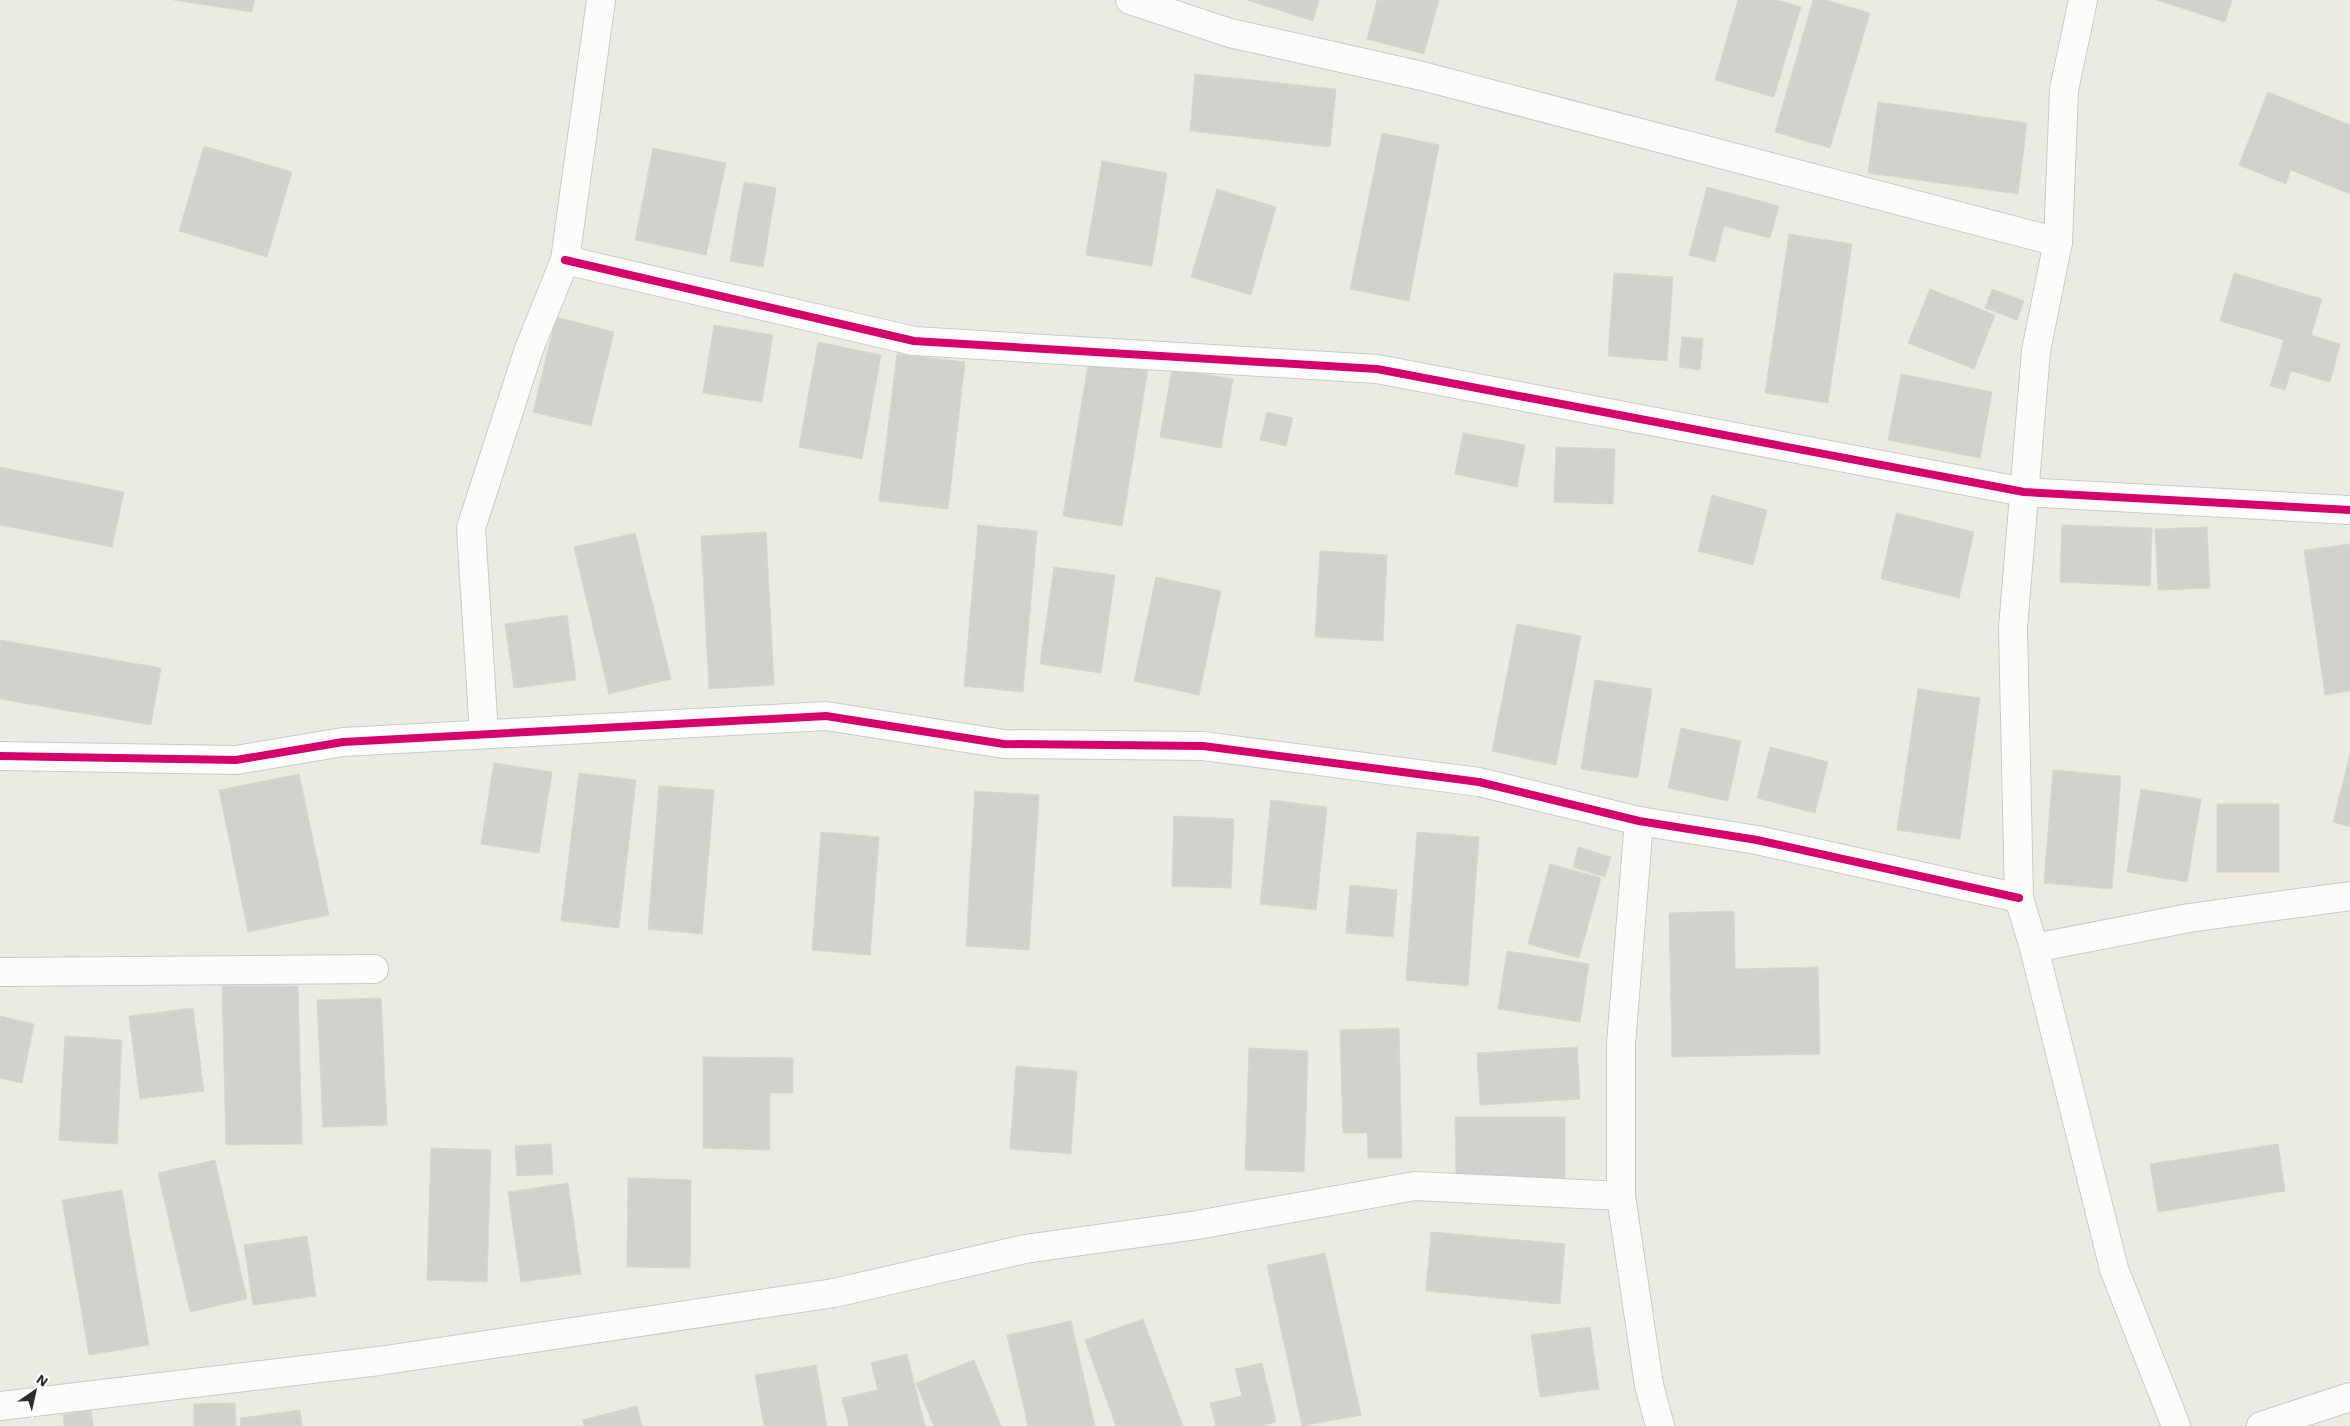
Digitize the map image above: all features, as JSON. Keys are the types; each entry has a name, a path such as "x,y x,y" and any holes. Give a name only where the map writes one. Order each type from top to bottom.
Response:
{"street":[{"path":"484,734 471,528 529,349 565,260 601,0"},
{"path":"1130,0 1230,33 1422,76 2058,242"},
{"path":"2084,0 2064,90 2058,242 2036,351 2013,628 2019,898 2034,948 2114,1269 2176,1426"},
{"path":"565,260 914,341 1377,369 2024,492 2350,510"},
{"path":"0,756 236,760 343,742 826,716 1004,744 1203,746 1479,782 1639,821 1757,840 2019,898"},
{"path":"1639,821 1622,1044 1621,1196 1650,1385 1660,1426"},
{"path":"2034,948 2189,918 2350,896"},
{"path":"0,972 374,969"},
{"path":"0,1406 87,1394 378,1362 834,1293 1025,1249 1197,1225 1414,1186 1621,1196"},
{"path":"2261,1426 2350,1397"}],"building":[{"path":"174,0 254,0 252,12"},
{"path":"1247,0 1319,0 1313,21"},
{"path":"1377,0 1439,0 1424,54 1367,39"},
{"path":"1738,0 1777,0 1801,7 1774,97 1715,80"},
{"path":"1813,0 1826,0 1870,13 1830,148 1775,132"},
{"path":"2157,0 2232,0 2225,22"},
{"path":"1195,74 1336,89 1330,147 1190,131"},
{"path":"2268,92 2350,125 2350,194 2291,170 2286,184 2239,165"},
{"path":"1878,102 2027,123 2018,194 1868,173"},
{"path":"1382,133 1439,145 1409,301 1350,289"},
{"path":"204,146 292,172 267,257 179,231"},
{"path":"653,148 726,163 706,255 635,240"},
{"path":"1102,161 1167,173 1152,266 1086,255"},
{"path":"744,182 776,188 763,267 730,261"},
{"path":"1707,187 1779,206 1770,238 1724,226 1715,262 1689,255"},
{"path":"1217,189 1276,207 1251,295 1191,277"},
{"path":"1789,234 1852,244 1828,403 1765,393"},
{"path":"1614,273 1673,277 1667,361 1608,356"},
{"path":"2234,273 2322,299 2311,335 2340,344 2330,382 2291,371 2285,390 2270,386 2284,340 2220,321"},
{"path":"1930,289 1995,315 1974,369 1908,343"},
{"path":"1992,289 2024,301 2017,320 1985,308"},
{"path":"556,317 614,332 591,426 533,412"},
{"path":"714,325 773,335 762,402 703,393"},
{"path":"1682,337 1703,339 1700,370 1679,367"},
{"path":"818,342 881,355 862,459 799,447"},
{"path":"897,354 965,362 948,509 879,501"},
{"path":"1089,359 1148,369 1122,526 1063,516"},
{"path":"1172,369 1233,379 1221,448 1160,437"},
{"path":"1901,374 1992,392 1980,458 1888,440"},
{"path":"1267,412 1293,418 1286,446 1260,440"},
{"path":"1463,433 1525,445 1517,487 1455,474"},
{"path":"1556,447 1615,449 1613,504 1554,502"},
{"path":"0,467 124,492 112,547 0,525"},
{"path":"1712,495 1767,510 1753,565 1698,551"},
{"path":"1896,513 1974,532 1959,598 1881,579"},
{"path":"978,525 1037,531 1023,692 964,686"},
{"path":"2062,525 2152,528 2150,586 2060,582"},
{"path":"2207,527 2210,588 2158,590 2155,529"},
{"path":"766,532 774,685 709,689 701,536"},
{"path":"635,533 671,679 609,694 574,547"},
{"path":"2350,544 2350,691 2325,695 2304,550"},
{"path":"1320,551 1387,555 1383,641 1315,637"},
{"path":"1054,567 1115,575 1101,673 1040,664"},
{"path":"1156,577 1221,591 1199,695 1134,681"},
{"path":"567,615 576,680 514,688 505,624"},
{"path":"1517,624 1581,636 1556,765 1492,751"},
{"path":"0,640 161,668 151,725 0,699"},
{"path":"1595,680 1652,689 1638,778 1581,769"},
{"path":"1918,689 1980,698 1960,839 1897,830"},
{"path":"1681,728 1741,741 1728,801 1668,788"},
{"path":"1770,747 1828,762 1815,813 1757,798"},
{"path":"2350,754 2350,827 2333,822"},
{"path":"494,763 552,772 539,853 481,844"},
{"path":"2053,770 2121,776 2112,889 2044,883"},
{"path":"579,773 636,780 619,928 561,921"},
{"path":"299,774 329,915 248,932 219,790"},
{"path":"659,786 714,790 702,934 648,929"},
{"path":"2141,789 2201,799 2187,882 2127,872"},
{"path":"975,791 1039,795 1029,950 966,946"},
{"path":"1271,800 1327,807 1316,910 1260,904"},
{"path":"2217,804 2279,804 2279,872 2217,872"},
{"path":"1174,816 1234,819 1231,888 1172,886"},
{"path":"821,832 879,837 870,955 812,950"},
{"path":"1417,832 1479,837 1468,986 1406,980"},
{"path":"1578,847 1611,857 1605,877 1573,867"},
{"path":"1550,864 1601,878 1579,958 1528,944"},
{"path":"1350,885 1397,890 1393,937 1346,933"},
{"path":"1734,911 1735,969 1818,967 1820,1054 1672,1057 1669,913"},
{"path":"1507,951 1589,964 1580,1022 1498,1009"},
{"path":"222,986 298,986 302,1144 226,1145"},
{"path":"381,998 387,1125 323,1127 317,1000"},
{"path":"193,1008 204,1091 140,1099 129,1016"},
{"path":"0,1016 34,1024 22,1083 0,1078"},
{"path":"1399,1028 1402,1158 1368,1158 1367,1133 1343,1133 1340,1030"},
{"path":"65,1036 122,1040 117,1144 59,1140"},
{"path":"1577,1047 1580,1099 1480,1105 1477,1053"},
{"path":"1249,1048 1308,1051 1304,1172 1245,1170"},
{"path":"703,1057 793,1058 793,1093 770,1093 770,1150 703,1148"},
{"path":"1016,1066 1077,1071 1071,1154 1010,1149"},
{"path":"1455,1117 1565,1117 1565,1179 1456,1180"},
{"path":"551,1144 553,1174 517,1176 515,1146"},
{"path":"2278,1144 2285,1191 2158,1212 2150,1164"},
{"path":"431,1148 491,1150 487,1282 427,1280"},
{"path":"215,1160 247,1299 190,1312 158,1173"},
{"path":"628,1178 691,1180 690,1268 627,1267"},
{"path":"568,1183 581,1274 521,1282 508,1192"},
{"path":"122,1190 149,1345 89,1355 62,1200"},
{"path":"1431,1232 1565,1244 1560,1304 1426,1291"},
{"path":"307,1236 316,1296 253,1305 244,1245"},
{"path":"1325,1253 1361,1415 1302,1426 1267,1265"},
{"path":"1143,1319 1183,1426 1116,1426 1085,1340"},
{"path":"1071,1321 1095,1426 1028,1426 1007,1335"},
{"path":"1590,1327 1599,1389 1540,1397 1531,1335"},
{"path":"907,1354 925,1426 849,1426 842,1398 878,1390 871,1363"},
{"path":"974,1360 1001,1426 934,1426 916,1383"},
{"path":"1262,1363 1276,1422 1261,1426 1216,1426 1210,1403 1242,1396 1235,1369"},
{"path":"816,1365 827,1426 764,1426 755,1375"},
{"path":"235,1403 236,1426 194,1426 194,1404"},
{"path":"637,1406 642,1426 584,1426 582,1420"},
{"path":"91,1410 93,1426 64,1426 63,1415"},
{"path":"300,1410 302,1426 241,1426 240,1418"}],"cycle path":[{"path":"565,260 914,341 1377,369 2024,492 2350,510"},
{"path":"0,756 236,760 343,742 826,716 1004,744 1203,746 1479,782 1639,821 1757,840 2019,898"}]}
